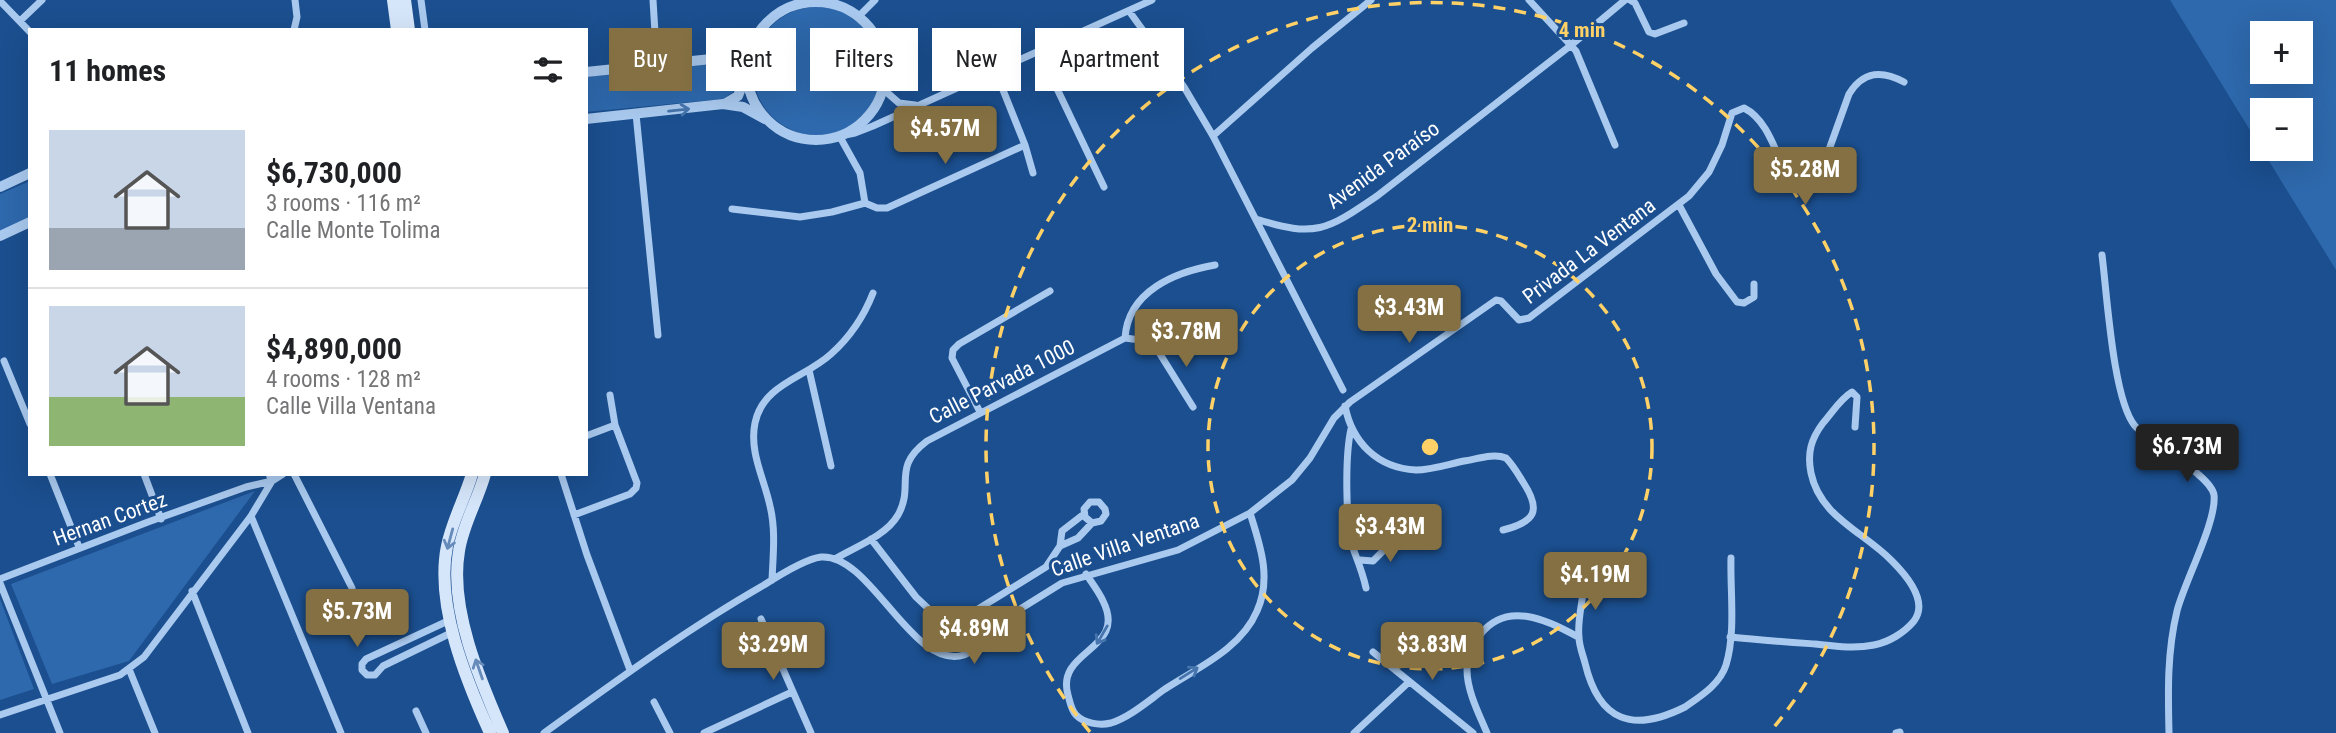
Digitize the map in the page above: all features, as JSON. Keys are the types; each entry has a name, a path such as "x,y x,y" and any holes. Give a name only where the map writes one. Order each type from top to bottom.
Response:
{"main road":[{"path":"393,0 397,28"},
{"path":"405,0 409,28"},
{"path":"471,476 447,546 445,588 452,626 490,733"},
{"path":"484,476 459,549 457,586 459,603 474,655 503,733"}],"street":[{"path":"20,22 42,0"},
{"path":"294,28 297,17 295,0"},
{"path":"421,0 425,28"},
{"path":"653,0 655,28"},
{"path":"778,13 782,0"},
{"path":"844,0 872,28"},
{"path":"856,14 876,0"},
{"path":"1089,28 1152,0"},
{"path":"1213,136 1371,0"},
{"path":"1529,0 1576,51 1615,145"},
{"name":"Avenida Paraíso","path":"1256,219 1277,226 1310,230 1324,228 1345,218 1570,46 1625,0"},
{"path":"1630,0 1649,32 1656,34 1684,23"},
{"path":"0,1 28,30"},
{"path":"762,28 778,13 808,3 823,3 856,14"},
{"path":"1129,10 1184,86 1213,136 1343,390"},
{"path":"588,72 609,70"},
{"name":"Privada La Ventana","path":"1348,404 1496,300 1501,300 1519,320 1530,318 1679,205 1709,172 1732,113 1744,108 1758,116 1795,188 1801,193 1808,192 1821,174 1849,94 1858,81 1864,76 1881,73 1904,82"},
{"path":"723,104 738,96 740,91"},
{"path":"753,91 757,103 770,123"},
{"path":"842,136 866,117 882,91"},
{"path":"885,91 898,103 919,105"},
{"path":"588,119 723,104 749,109 780,131 803,140 816,141 861,131 949,91"},
{"path":"1003,91 1033,173"},
{"path":"1058,91 1104,187"},
{"path":"636,114 658,335"},
{"path":"842,136 860,173 865,203"},
{"path":"732,209 800,216 832,212 865,203 877,208 887,208 1025,145"},
{"path":"0,187 28,174"},
{"name":"Privada La Ventana","path":"1679,205 1716,274 1737,302 1744,303 1754,297 1754,284"},
{"path":"0,236 28,223"},
{"path":"2102,255 2118,377 2127,415 2143,433 2203,478 2213,491 2213,510 2178,608 2171,637 2168,667 2169,733"},
{"path":"1193,407 1155,346 1125,338 1130,315 1150,290 1185,271 1215,265"},
{"path":"980,412 953,358 953,350 958,344 1050,291"},
{"path":"772,580 774,529 771,507 753,444 755,420 761,405 774,391 809,370 843,342 864,313 873,293"},
{"path":"1155,346 1212,314"},
{"name":"Calle Parvada 1000","path":"835,559 872,539 898,516 905,493 905,467 921,445 1125,338"},
{"path":"4,361 28,419"},
{"path":"809,370 831,466"},
{"path":"1730,637 1856,648 1888,641 1900,634 1917,616 1919,607 1912,586 1882,552 1835,515 1820,497 1813,482 1808,460 1811,443 1836,407 1852,392 1857,397 1855,427"},
{"path":"574,515 631,494 636,488 637,483 615,425 610,395"},
{"path":"1348,404 1351,429 1348,443 1348,515 1366,588"},
{"name":"Calle Villa Ventana","path":"938,652 993,626 1048,590 1086,574 1178,550 1250,513 1292,481 1310,458 1334,418 1348,404"},
{"path":"588,435 615,425"},
{"path":"1351,429 1364,448 1374,456 1404,468 1416,470 1489,457 1506,458 1532,495 1535,504 1529,519 1503,530"},
{"path":"51,476 79,547"},
{"path":"145,476 161,519"},
{"path":"295,476 352,588"},
{"path":"562,476 630,670"},
{"path":"0,715 100,682 129,669 156,643 192,591 251,516 270,478"},
{"name":"Hernan Cortez","path":"0,581 79,547 270,478"},
{"path":"872,539 916,597 934,614 955,620 971,614 1046,567 1060,546 1062,531 1084,514 1086,505 1090,502 1103,505 1104,518 1101,521 1092,523 1078,538 1060,546"},
{"path":"1086,574 1107,610 1108,627 1098,643 1070,668 1065,677 1065,687 1077,716 1089,723 1110,723 1223,652 1245,631 1258,609 1265,577 1261,550 1250,513"},
{"path":"1084,514 1092,523"},
{"path":"251,516 341,733"},
{"path":"1360,560 1373,561 1394,540 1417,536"},
{"path":"1353,544 1390,543"},
{"path":"1584,584 1578,637 1588,676 1606,711 1629,724 1644,725 1680,710 1711,687 1726,664 1730,637 1731,558"},
{"path":"544,733 697,625 772,580 815,559 835,559 848,565 921,641 938,652"},
{"path":"0,581 60,733"},
{"path":"192,591 248,733"},
{"path":"1487,733 1469,684 1467,670 1469,654 1484,629 1494,621 1508,616 1524,615 1541,619 1578,637"},
{"path":"761,619 811,733"},
{"path":"452,626 383,666 375,674 368,675 362,670 366,659 452,626"},
{"name":"Calle Villa Ventana","path":"938,652 952,656 966,654 993,626"},
{"path":"1373,652 1473,733"},
{"path":"129,669 155,733"},
{"path":"1354,733 1409,682"},
{"path":"704,733 792,692"},
{"path":"654,702 670,733"},
{"path":"416,711 426,733"}],"shaded area":[{"path":"2170,0 2336,0 2336,270 2269,161 2313,161 2313,98 2250,98 2250,130"},
{"path":"817,7 841,12 864,28 810,28 810,91 877,91 870,107 862,116 841,130 817,135 793,130 772,116 764,107 757,91 796,91 796,28 770,28 772,26 793,12"},
{"path":"706,64 706,91 734,91 723,99 588,112 588,77 609,74 609,91 692,91 692,65"},
{"path":"28,182 28,220 0,232 0,194"},
{"path":"255,491 129,661 52,684 11,584"},
{"path":"0,599 34,689 0,700"}]}
